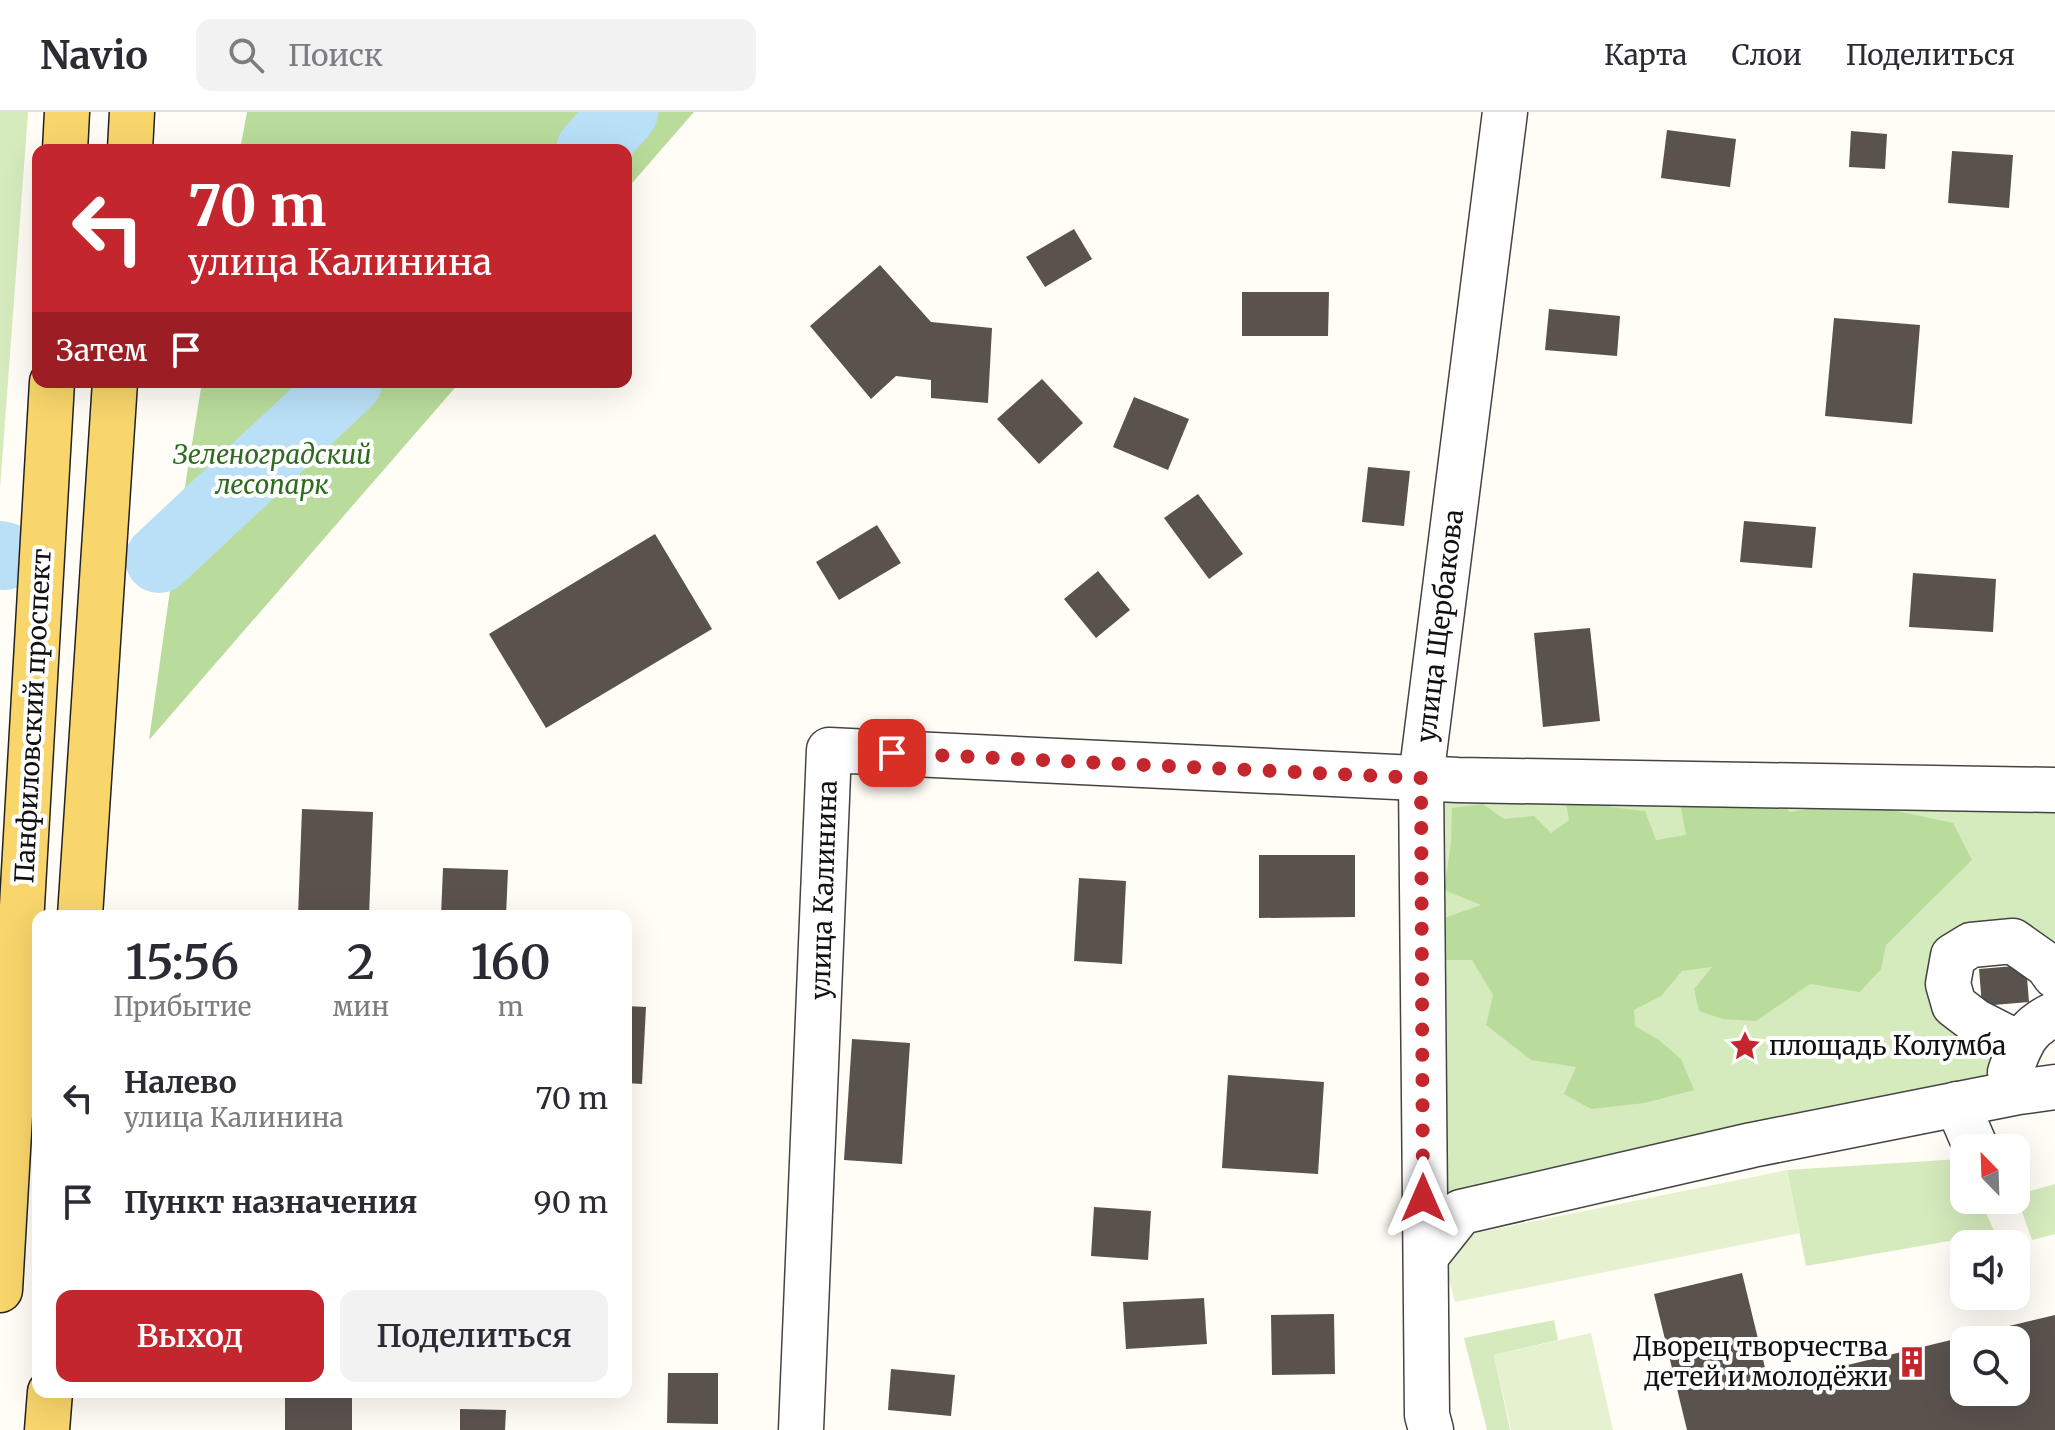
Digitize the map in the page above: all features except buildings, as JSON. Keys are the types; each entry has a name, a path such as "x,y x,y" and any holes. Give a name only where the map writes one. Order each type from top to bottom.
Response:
{"main road":[{"path":"65,144 67,112"},
{"path":"130,144 132,112"},
{"name":"Панфиловский проспект","path":"0,1290 52,388"},
{"path":"80,910 115,388"},
{"path":"47,1430 50,1398"}],"street":[{"name":"улица Щербакова","path":"1431,1430 1427,1415 1421,778 1505,112"},
{"name":"улица Калинина","path":"801,1430 829,750 1421,778"},
{"path":"1421,778 2055,790"},
{"path":"2020,1044 1975,1021 1954,1005 1948,984 1953,956 1971,945 2013,941 2047,965 2055,976"},
{"path":"2037,1090 2008,1076 2020,1044 2037,1022 2055,1014"},
{"path":"1426,1256 1461,1212 1752,1145 2037,1090"},
{"path":"1957,1104 1970,1134"}],"green space":[{"path":"0,112 28,112 0,489"},
{"path":"247,112 694,112 632,183 632,144 241,144"},
{"name":"Зеленоградский лесопарк","path":"201,388 455,388 149,740"},
{"path":"1421,778 2055,790 2055,976 2047,965 1953,956 1976,1021 2008,1076 1462,1212 1426,1256"},
{"path":"1562,782 1602,783 1611,807 1645,811 1656,840 1686,835 1681,807 1693,784 1763,785 1790,812 1854,802 1953,823 1972,860 1886,945 1881,969 1860,992 1810,984 1756,1021 1723,1019 1699,1011 1694,989 1712,967 1682,971 1661,996 1634,1010 1635,1026 1659,1040 1681,1059 1694,1090 1645,1103 1591,1109 1564,1094 1576,1067 1531,1060 1486,1025 1493,995 1472,960 1446,960 1434,945 1433,922 1481,905 1444,890 1451,843 1452,808 1483,804 1504,819 1534,816 1551,833 1569,820"},
{"path":"1950,1160 1950,1214 1986,1214 1994,1230 1950,1230 1950,1241 1806,1266 1787,1170"},
{"path":"1787,1170 1800,1233 1455,1302 1445,1265 1471,1234"},
{"path":"2055,1184 2055,1234 2032,1240 2023,1214 2030,1214 2030,1191"},
{"path":"1554,1320 1558,1340 1494,1355 1510,1430 1487,1430 1464,1338"},
{"path":"1591,1333 1613,1430 1511,1430 1494,1355"}],"waterway":[{"path":"595,144 624,112"},
{"path":"159,559 342,388"},
{"path":"0,555 5,556"}],"place":[{"name":"площадь Колумба","path":"1745,1046"},
{"name":"Дворец творчества детей и молодёжи","path":"1912,1362"}],"route":[{"path":"892,753 1421,778 1423,1198"}]}
